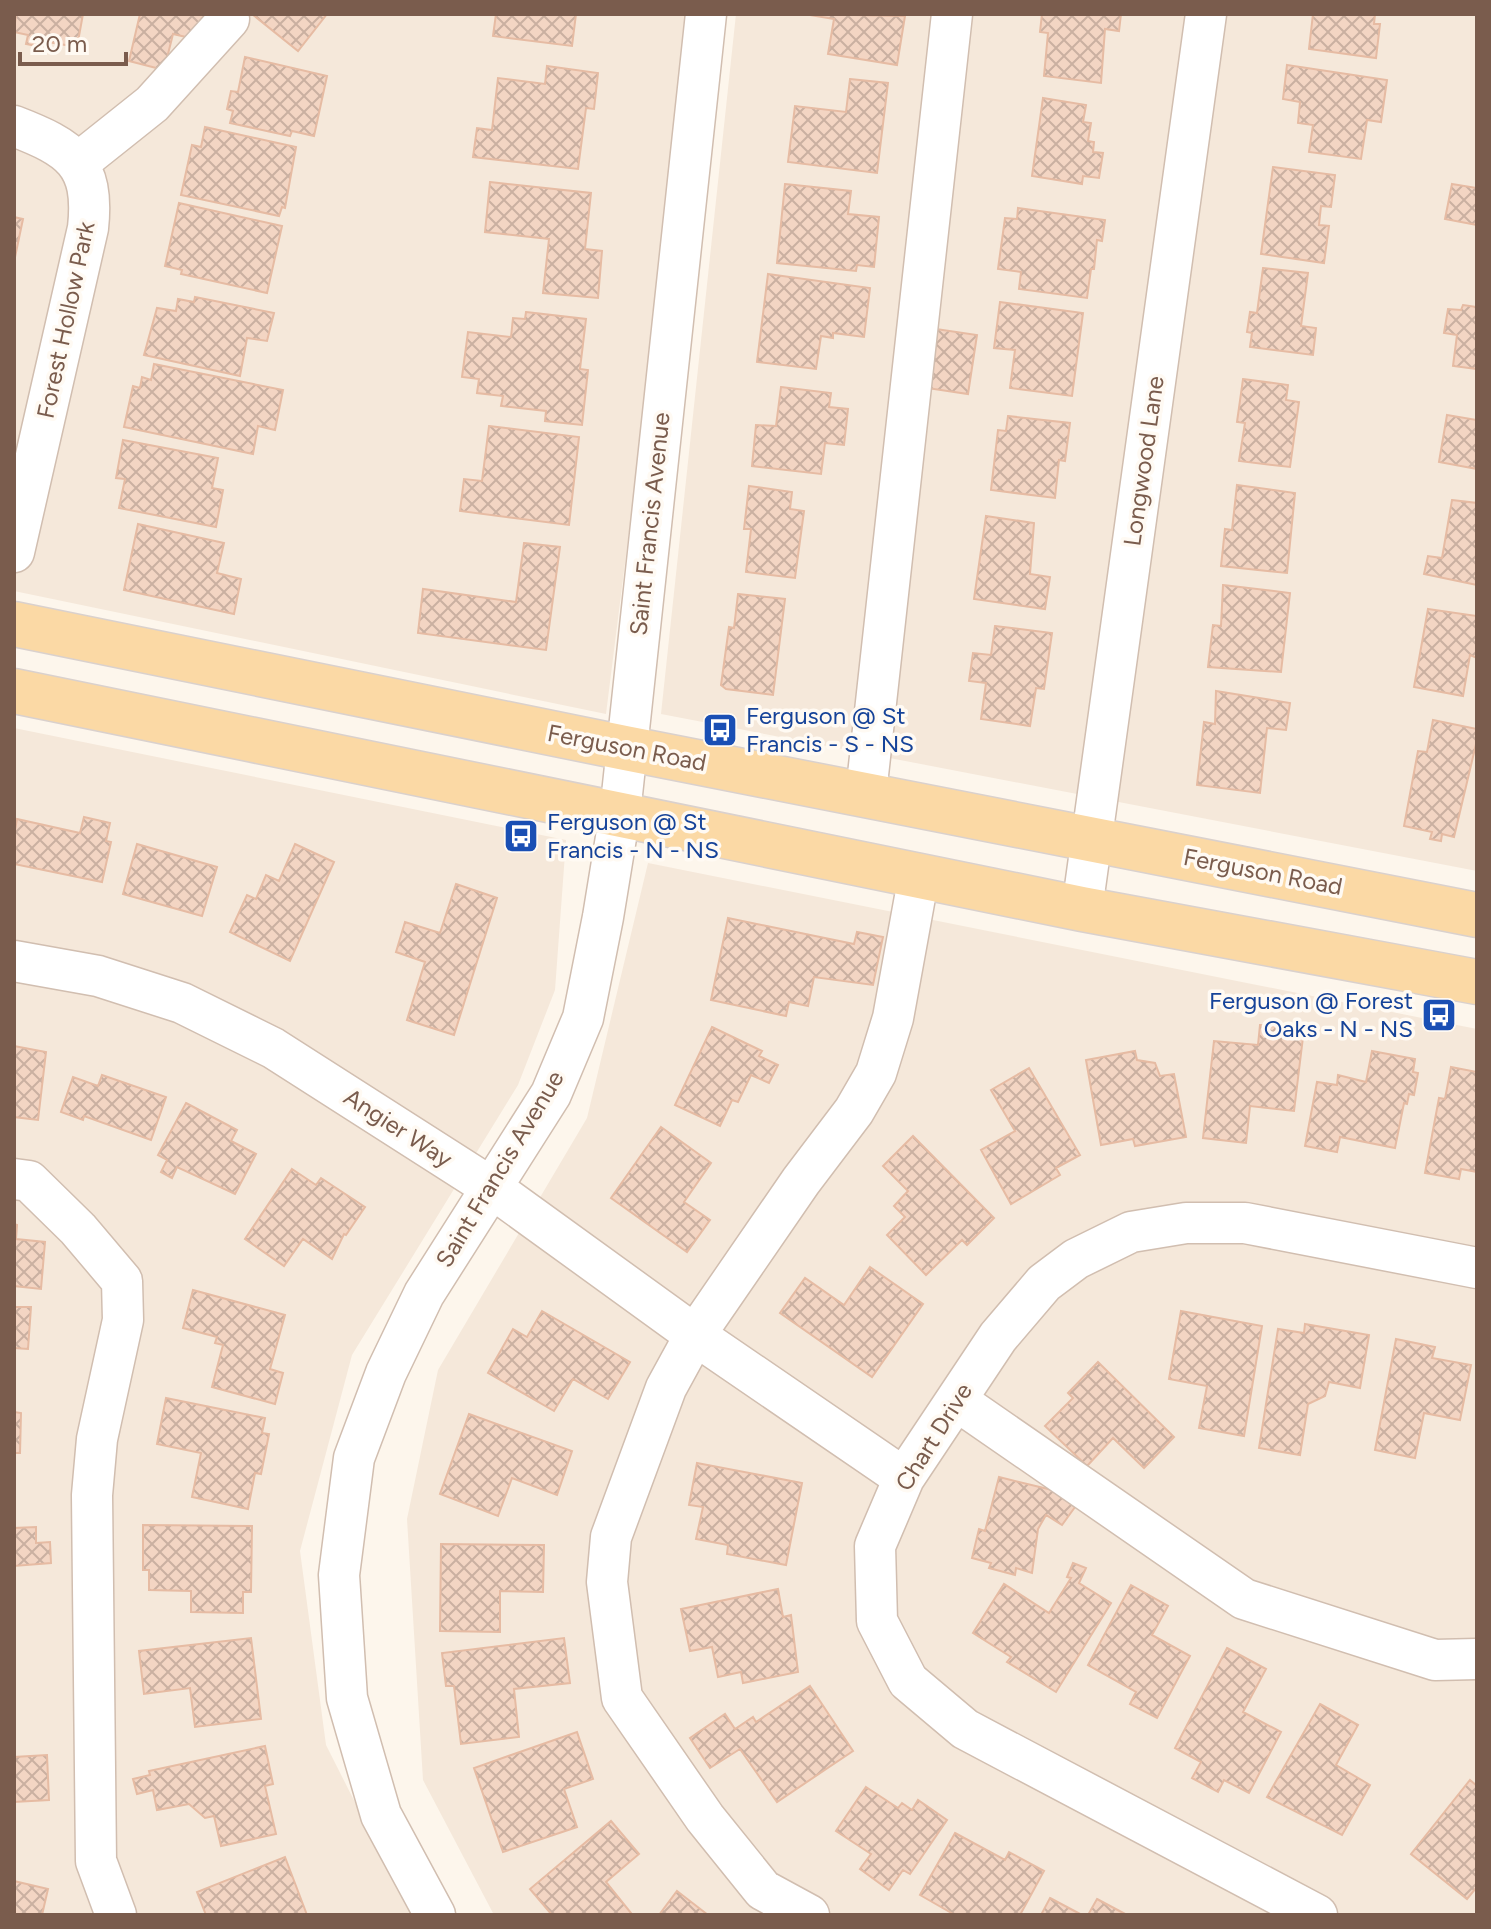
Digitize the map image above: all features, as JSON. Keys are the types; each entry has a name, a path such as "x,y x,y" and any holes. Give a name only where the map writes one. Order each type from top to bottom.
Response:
{"main road":[{"name":"Ferguson Road","path":"14,624 625,748 1477,915"},
{"path":"14,691 1082,909 1477,982"}],"street":[{"name":"Saint Francis Avenue","path":"435,1915 381,1815 347,1698 339,1575 354,1458 386,1373 424,1294 551,1094 583,1018 620,813 706,14"},
{"path":"866,793 952,14"},
{"name":"Longwood Lane","path":"1082,909 1206,14"},
{"path":"14,126 58,145 78,163 152,104 229,19"},
{"name":"Forest Hollow Park","path":"14,552 88,228 90,203 87,181 78,163"},
{"path":"809,1915 763,1890 696,1806 622,1698 607,1582 611,1537 666,1388 695,1335 801,1181 854,1111 876,1073 893,1018 919,875"},
{"name":"Angier Way","path":"14,961 98,976 182,1003 273,1048 492,1188 695,1335 904,1478"},
{"path":"14,1179 29,1181 78,1229 122,1281 123,1320 97,1439 92,1495 96,1861 116,1915"},
{"name":"Chart Drive","path":"1317,1915 965,1729 908,1681 877,1621 875,1546 904,1478 998,1337 1044,1283 1076,1259 1131,1232 1186,1223 1245,1223 1477,1268"},
{"path":"956,1400 1244,1599 1435,1660 1477,1659"}],"shaded area":[{"path":"14,14 694,14 606,714 14,591"},
{"path":"736,14 1477,14 1477,871 661,714"},
{"path":"14,728 566,840 555,990 518,1085 352,1355 300,1551 326,1745 412,1915 14,1915"},
{"path":"648,863 1477,1029 1477,1915 494,1915 423,1780 407,1519 438,1370 587,1118"}],"building":[{"path":"16,14 83,14 77,47 48,42 47,48 26,44 28,35 14,32"},
{"path":"140,14 205,14 199,40 173,34 164,70 129,61"},
{"path":"252,14 327,14 298,51"},
{"path":"496,14 576,14 572,46 493,36"},
{"path":"804,14 905,16 897,65 828,54 834,19"},
{"path":"1042,14 1121,14 1119,31 1105,29 1101,83 1044,76 1048,33 1040,32"},
{"path":"1313,14 1375,14 1374,24 1380,24 1376,58 1309,49"},
{"path":"245,57 327,76 314,136 292,131 290,136 230,123 233,111 227,109 231,91 238,92"},
{"path":"1287,65 1387,80 1381,122 1367,120 1361,159 1309,152 1313,125 1298,123 1300,102 1283,99"},
{"path":"547,66 598,73 594,109 586,108 578,169 473,157 477,128 492,130 498,78 545,84"},
{"path":"850,79 888,83 877,173 788,162 795,106 846,112"},
{"path":"1043,98 1086,105 1083,122 1091,123 1088,141 1094,142 1093,152 1103,153 1099,178 1083,176 1082,184 1032,176"},
{"path":"205,127 296,147 285,208 282,207 279,216 181,195 192,145 201,147"},
{"path":"1273,167 1335,175 1331,207 1321,206 1319,225 1329,226 1324,263 1261,254"},
{"path":"490,182 591,193 585,249 602,251 598,298 543,293 549,239 485,232"},
{"path":"785,184 851,191 848,214 879,217 874,267 857,265 856,271 777,263"},
{"path":"1452,184 1477,188 1477,225 1445,219"},
{"path":"179,203 282,226 267,293 181,274 182,270 165,266"},
{"path":"1018,208 1105,220 1102,241 1097,240 1087,298 1019,289 1021,272 998,269 1005,218 1017,219"},
{"path":"14,217 23,219 14,262"},
{"path":"1263,268 1308,273 1301,326 1316,328 1313,355 1250,347 1252,333 1247,332 1250,312 1257,313"},
{"path":"768,274 870,288 864,337 833,333 833,338 821,336 816,369 757,362"},
{"path":"195,297 274,313 267,341 247,338 240,376 144,355 157,308 176,311 178,299 194,302"},
{"path":"1000,302 1083,313 1072,396 1010,388 1015,350 994,348"},
{"path":"1463,305 1477,307 1477,369 1453,366 1457,335 1444,333 1448,309 1461,310"},
{"path":"526,312 586,319 580,369 588,370 582,425 545,421 546,411 501,406 503,396 477,393 479,379 462,377 468,332 511,337 513,318 525,319"},
{"path":"936,329 977,335 968,394 927,388"},
{"path":"154,364 283,390 275,430 258,426 253,454 124,427 133,386 140,388 142,377 151,380"},
{"path":"1243,379 1288,385 1286,400 1299,402 1290,467 1239,461 1245,423 1237,422"},
{"path":"781,387 831,393 829,407 848,409 844,445 825,443 821,474 752,466 756,425 776,426"},
{"path":"1447,415 1477,420 1477,469 1439,462"},
{"path":"1008,416 1070,423 1065,461 1059,460 1055,498 991,490 998,430 1006,431"},
{"path":"489,426 579,437 569,525 460,511 464,479 482,481"},
{"path":"123,440 218,458 212,488 223,490 216,527 119,508 125,479 116,478"},
{"path":"1237,485 1295,493 1287,573 1221,566 1225,529 1232,530"},
{"path":"749,486 792,492 790,509 804,511 795,578 746,572 751,529 744,529"},
{"path":"1452,500 1477,503 1477,585 1424,574 1428,556 1442,558"},
{"path":"986,516 1034,523 1030,574 1050,577 1045,609 974,599"},
{"path":"138,524 224,543 217,573 241,579 234,614 124,590"},
{"path":"524,543 560,547 546,650 418,633 423,589 516,602"},
{"path":"1223,585 1290,593 1281,672 1208,667 1213,625 1221,626"},
{"path":"738,594 785,599 773,695 726,689 721,685 729,627 734,628"},
{"path":"1428,609 1477,616 1477,658 1470,655 1463,696 1414,687"},
{"path":"995,626 1052,633 1044,689 1036,688 1030,726 981,719 986,683 969,681 973,653 991,655"},
{"path":"1216,691 1290,703 1286,730 1267,728 1260,793 1197,785 1204,722 1215,724"},
{"path":"1433,720 1477,729 1454,837 1442,834 1441,841 1430,839 1432,832 1404,826 1418,751 1427,752"},
{"path":"84,817 110,823 106,841 111,842 102,882 14,864 17,819 80,833"},
{"path":"137,844 217,867 202,916 123,894"},
{"path":"295,844 334,862 290,961 230,932 247,895 256,899 266,875 279,881"},
{"path":"456,884 497,898 454,1035 407,1020 425,962 396,952 405,922 440,933"},
{"path":"728,918 854,944 857,932 883,937 873,985 814,977 808,1006 789,1002 786,1016 711,1000"},
{"path":"1260,1025 1304,1029 1294,1111 1250,1106 1246,1143 1203,1138 1214,1041 1258,1045"},
{"path":"712,1027 762,1051 759,1056 778,1065 769,1083 751,1075 738,1102 732,1100 720,1126 675,1105"},
{"path":"14,1046 46,1052 38,1120 14,1117"},
{"path":"1135,1051 1137,1060 1155,1063 1160,1076 1174,1074 1186,1137 1135,1146 1133,1139 1101,1145 1086,1060"},
{"path":"1372,1051 1415,1059 1413,1072 1418,1073 1414,1095 1409,1094 1407,1104 1404,1103 1395,1148 1340,1137 1337,1152 1305,1146 1317,1082 1337,1085 1338,1075 1366,1082"},
{"path":"1451,1067 1477,1072 1477,1172 1461,1169 1459,1179 1425,1173 1439,1098 1445,1099"},
{"path":"1029,1068 1080,1155 1056,1168 1060,1175 1011,1204 981,1150 1015,1131 991,1090"},
{"path":"102,1075 166,1097 151,1140 84,1116 83,1120 61,1112 73,1077 98,1086"},
{"path":"186,1103 237,1130 231,1141 256,1154 235,1194 177,1167 172,1178 161,1172 167,1160 158,1155"},
{"path":"661,1127 711,1163 684,1202 710,1220 687,1252 611,1198"},
{"path":"913,1136 994,1218 967,1245 962,1240 926,1275 887,1235 905,1217 894,1206 908,1191 883,1166"},
{"path":"292,1169 316,1185 321,1178 365,1207 344,1234 332,1259 303,1239 284,1266 245,1239"},
{"path":"14,1224 17,1225 16,1239 45,1242 41,1289 14,1286"},
{"path":"870,1267 923,1304 872,1377 780,1313 805,1278 844,1305"},
{"path":"193,1290 285,1315 270,1369 283,1373 275,1404 212,1387 223,1345 215,1343 217,1337 183,1328"},
{"path":"14,1307 31,1307 28,1349 14,1348"},
{"path":"542,1311 630,1362 608,1399 573,1379 554,1411 488,1373 513,1329 527,1337"},
{"path":"1181,1311 1262,1326 1244,1436 1199,1428 1207,1386 1169,1379"},
{"path":"1305,1324 1369,1335 1360,1388 1329,1382 1325,1396 1308,1404 1300,1455 1259,1448 1278,1329 1304,1333"},
{"path":"1396,1339 1435,1347 1432,1358 1471,1365 1460,1420 1424,1413 1415,1458 1375,1450"},
{"path":"1098,1362 1174,1437 1144,1468 1113,1438 1087,1466 1045,1426 1073,1398 1068,1393"},
{"path":"166,1398 265,1418 262,1433 269,1434 261,1474 255,1473 248,1509 192,1497 201,1453 157,1444"},
{"path":"14,1412 21,1413 20,1453 14,1453"},
{"path":"469,1414 572,1451 557,1495 512,1478 498,1516 440,1494"},
{"path":"697,1463 802,1483 786,1565 727,1554 728,1545 696,1539 703,1507 689,1505"},
{"path":"999,1477 1052,1490 1075,1507 1062,1525 1046,1515 1038,1529 1032,1573 1016,1568 1015,1575 989,1568 991,1563 972,1558 979,1529 985,1531"},
{"path":"143,1525 252,1526 251,1592 243,1592 243,1613 191,1612 191,1591 149,1590 149,1570 143,1570"},
{"path":"36,1527 36,1543 50,1542 51,1563 14,1566 14,1528"},
{"path":"441,1544 544,1545 543,1592 500,1591 500,1632 440,1631"},
{"path":"1073,1563 1086,1568 1079,1583 1111,1603 1056,1692 1007,1662 1011,1657 973,1633 1004,1584 1049,1613 1071,1578 1067,1577"},
{"path":"1131,1585 1168,1606 1152,1635 1190,1656 1157,1718 1130,1704 1136,1692 1088,1665"},
{"path":"778,1589 783,1617 791,1615 798,1672 743,1683 741,1672 718,1677 712,1647 690,1651 681,1609"},
{"path":"251,1638 261,1719 195,1727 190,1688 144,1694 139,1651"},
{"path":"564,1638 570,1683 514,1689 519,1737 461,1744 454,1686 446,1686 442,1653"},
{"path":"1227,1648 1266,1669 1243,1712 1281,1732 1249,1793 1224,1780 1218,1792 1192,1778 1201,1762 1175,1748"},
{"path":"810,1686 853,1751 777,1802 740,1749 710,1768 690,1738 725,1714 735,1729 753,1717 756,1722"},
{"path":"1320,1704 1358,1725 1336,1765 1370,1785 1342,1835 1267,1797"},
{"path":"577,1732 593,1779 564,1789 577,1827 503,1852 474,1768"},
{"path":"265,1746 273,1784 265,1786 276,1834 221,1846 214,1816 205,1818 189,1804 157,1810 153,1790 137,1794 133,1779 150,1775 149,1771"},
{"path":"47,1755 49,1800 14,1802 14,1757"},
{"path":"1470,1780 1477,1786 1477,1887 1467,1899 1411,1854"},
{"path":"866,1787 898,1808 902,1803 912,1810 918,1800 947,1820 910,1874 903,1870 889,1890 860,1869 871,1854 836,1831"},
{"path":"611,1821 639,1854 606,1882 631,1913 552,1915 530,1889"},
{"path":"955,1833 1005,1860 1009,1852 1044,1871 1020,1915 955,1915 920,1895"},
{"path":"285,1857 307,1915 206,1915 197,1892"},
{"path":"14,1881 48,1889 42,1915 14,1915"},
{"path":"677,1891 708,1915 659,1915"},
{"path":"1050,1898 1082,1915 1041,1915"},
{"path":"1097,1899 1127,1915 1088,1915"}],"place":[{"name":"Ferguson @ St Francis - S - NS","path":"720,730"},
{"name":"Ferguson @ St Francis - N - NS","path":"521,836"},
{"name":"Ferguson @ Forest Oaks - N - NS","path":"1439,1015"}]}
